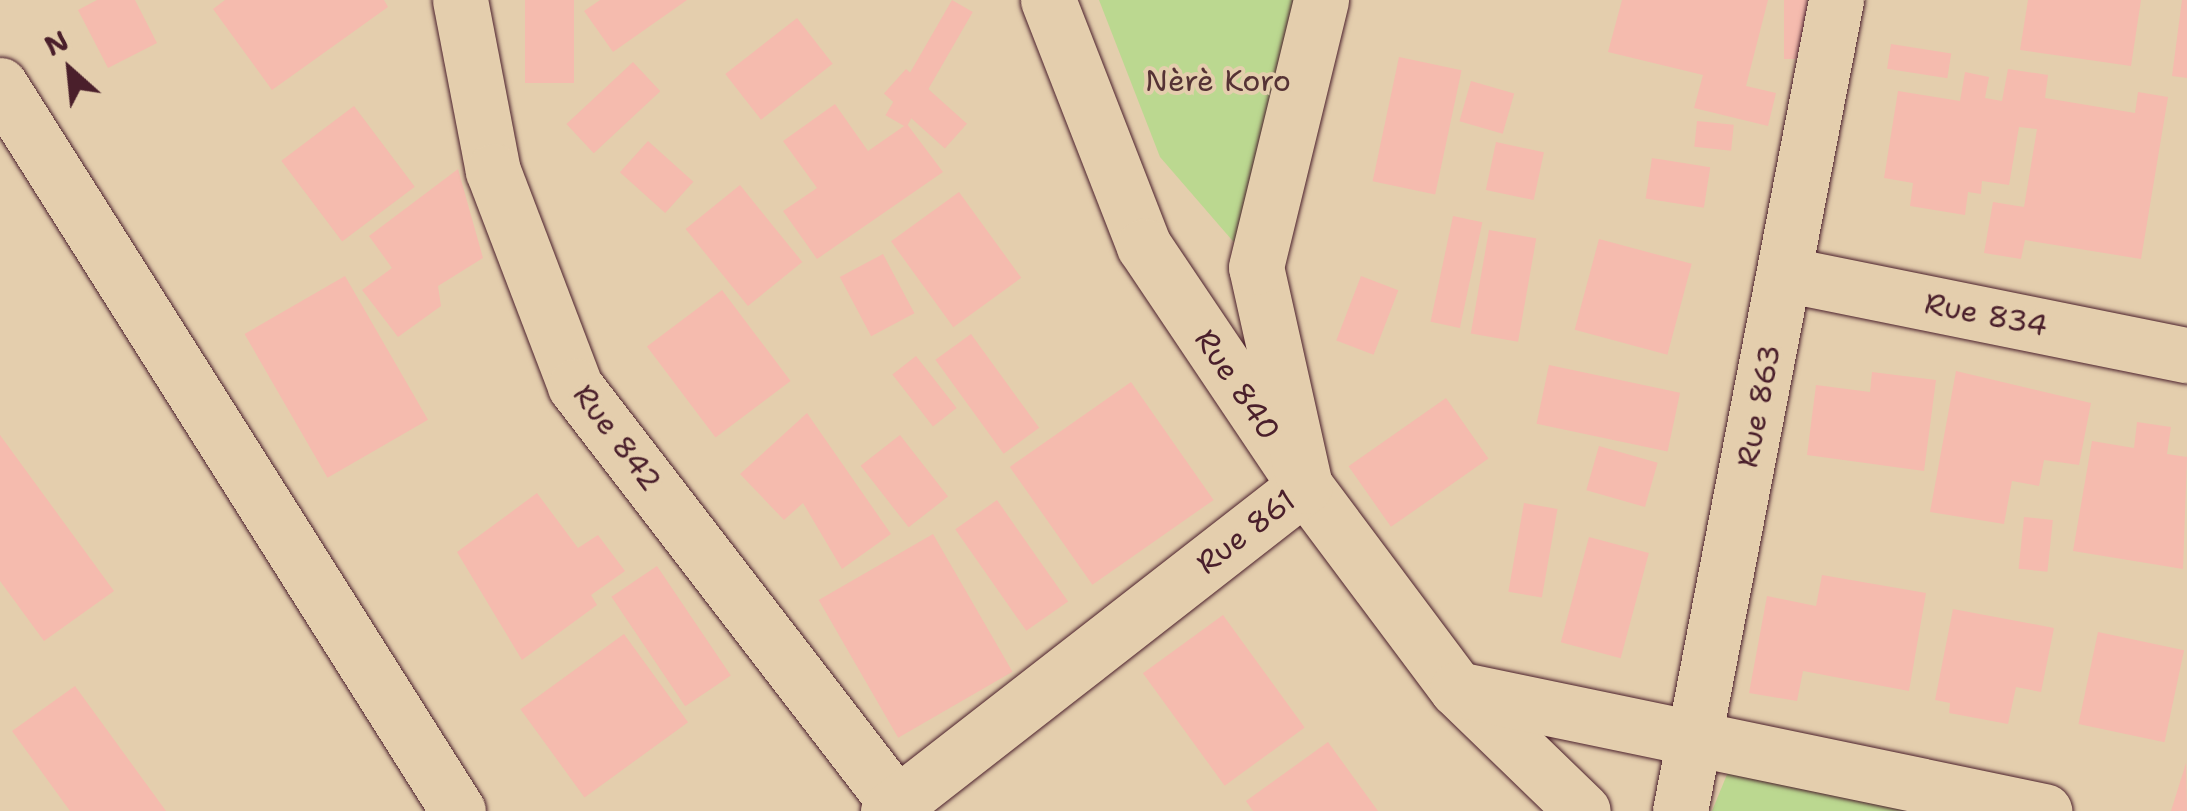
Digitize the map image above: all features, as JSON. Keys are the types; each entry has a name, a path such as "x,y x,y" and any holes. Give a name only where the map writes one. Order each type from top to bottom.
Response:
{"street":[{"name":"Rue 842","path":"460,0 493,171 574,386 896,809"},
{"name":"Rue 840","path":"1048,0 1144,246 1305,486 1457,689 1583,811"},
{"name":"Rue 861","path":"896,809 1305,486 1256,267 1321,0"},
{"name":"Rue 863","path":"1680,811 1836,0"},
{"path":"0,85 458,811"},
{"name":"Rue 834","path":"1784,274 2187,356"},
{"path":"1457,689 2044,811"}],"green space":[{"name":"Nèrè Koro","path":"1099,0 1318,0 1257,269 1160,157"},
{"path":"1728,772 1909,811 1712,811"}],"building":[{"path":"97,0 135,0 157,43 108,68 78,10"},
{"path":"225,0 384,0 388,7 272,90 213,9"},
{"path":"525,0 574,0 574,83 525,83"},
{"path":"600,0 687,0 613,52 584,11"},
{"path":"952,0 973,12 906,127 886,115"},
{"path":"1622,0 1768,0 1746,86 1776,93 1768,126 1694,108 1703,75 1608,52"},
{"path":"1784,0 1807,0 1807,59 1784,59"},
{"path":"2028,0 2141,0 2131,66 2020,50"},
{"path":"2182,0 2187,0 2187,78 2172,76"},
{"path":"797,18 833,64 761,120 725,74"},
{"path":"1891,44 1951,54 1947,78 1887,69"},
{"path":"1399,57 1462,70 1435,195 1373,181"},
{"path":"633,62 660,91 594,153 566,124"},
{"path":"906,69 967,124 945,148 884,94"},
{"path":"2008,69 2048,75 2045,98 2135,113 2138,92 2168,97 2141,259 2025,240 2021,259 1984,253 1993,202 2024,207 2037,129 2019,127 2009,185 1982,181 1981,194 1968,192 1965,215 1910,206 1913,183 1884,178 1898,91 1960,101 1965,72 1989,77 1985,98 2002,101"},
{"path":"1471,81 1514,93 1503,134 1459,121"},
{"path":"835,104 868,151 907,124 943,172 817,259 783,211 817,188 783,141"},
{"path":"354,106 415,187 342,241 281,161"},
{"path":"1697,121 1734,125 1731,151 1694,147"},
{"path":"648,141 693,182 665,213 620,172"},
{"path":"1496,142 1544,152 1534,200 1486,190"},
{"path":"1652,158 1710,167 1704,208 1646,198"},
{"path":"458,169 483,258 438,286 441,306 398,337 362,290 392,268 369,236"},
{"path":"740,185 802,262 748,306 686,229"},
{"path":"959,192 1021,278 953,327 891,241"},
{"path":"1453,216 1482,222 1460,328 1431,322"},
{"path":"1489,230 1536,238 1518,342 1471,333"},
{"path":"1599,239 1692,264 1667,355 1575,330"},
{"path":"883,254 914,313 871,336 840,277"},
{"path":"345,276 428,420 328,478 245,334"},
{"path":"1361,276 1398,290 1374,355 1336,340"},
{"path":"722,290 791,381 716,438 647,347"},
{"path":"971,334 1039,428 1004,454 935,360"},
{"path":"916,356 957,408 933,426 892,374"},
{"path":"1549,365 1680,393 1668,452 1537,424"},
{"path":"1956,371 2091,403 2079,465 2044,460 2039,486 2012,481 2004,524 1930,512"},
{"path":"1872,372 1936,380 1924,471 1807,455 1816,385 1870,392"},
{"path":"1131,382 1214,500 1092,585 1010,467"},
{"path":"1446,398 1488,459 1391,527 1349,466"},
{"path":"807,413 891,534 842,569 803,503 784,520 740,474"},
{"path":"2137,422 2171,427 2167,454 2187,457 2183,569 2073,551 2092,441 2134,448"},
{"path":"0,435 114,591 44,641 0,581"},
{"path":"900,435 948,496 909,527 861,466"},
{"path":"1599,446 1658,463 1645,507 1586,490"},
{"path":"537,493 578,548 598,535 625,571 591,595 597,605 522,660 457,552"},
{"path":"997,500 1068,602 1026,631 955,529"},
{"path":"1524,503 1557,509 1542,598 1508,592"},
{"path":"2024,517 2053,520 2047,572 2019,569"},
{"path":"933,534 1012,672 898,738 819,600"},
{"path":"1589,537 1649,553 1621,658 1561,642"},
{"path":"657,566 731,675 685,706 611,597"},
{"path":"1822,575 1926,593 1909,691 1803,671 1797,701 1749,693 1767,596 1816,606"},
{"path":"1953,609 2054,628 2041,692 2016,687 2008,724 1949,713 1950,703 1935,700"},
{"path":"1223,615 1305,727 1225,786 1143,673"},
{"path":"2098,632 2184,650 2165,742 2078,724"},
{"path":"624,634 688,722 585,797 520,709"},
{"path":"75,686 166,811 70,811 12,731"},
{"path":"1328,742 1378,811 1253,811 1246,801"},
{"path":"2186,763 2187,811 2171,811"}]}
